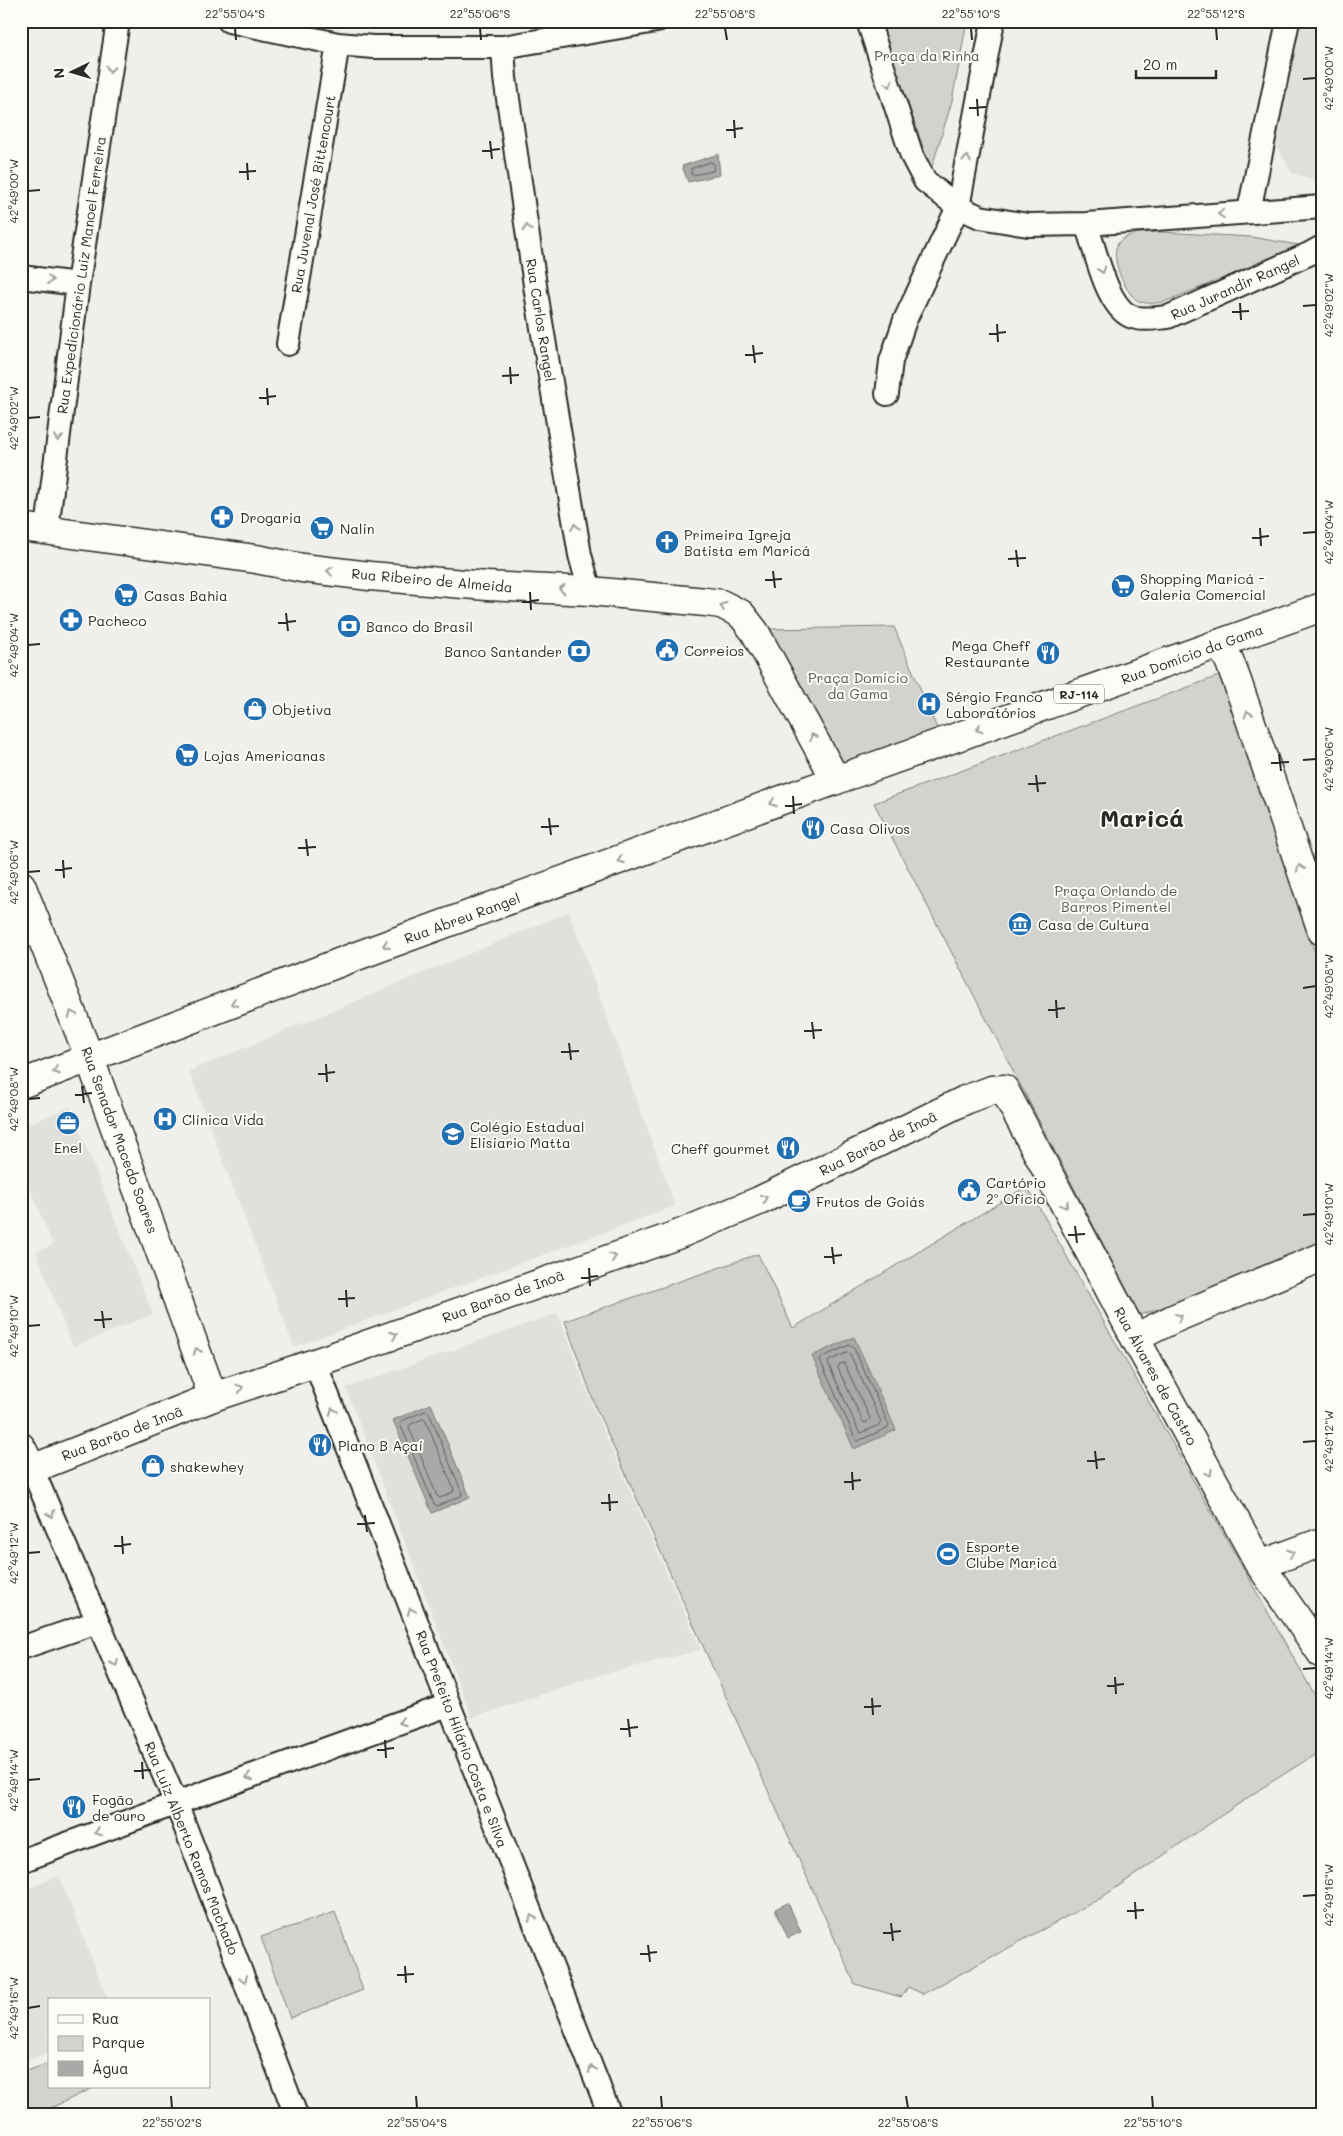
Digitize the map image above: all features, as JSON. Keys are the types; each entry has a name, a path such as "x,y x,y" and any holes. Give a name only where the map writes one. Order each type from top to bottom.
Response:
{"main road":[{"name":"Rua Ribeiro de Almeida","path":"34,528 256,559 302,568 370,576 487,586 590,591 721,604 741,614 749,622 836,780"},
{"name":"Rua Domício da Gama","path":"836,780 1322,607"},
{"path":"1219,644 1229,660 1237,681 1322,931"},
{"name":"Rua Abreu Rangel","path":"21,1084 354,956 836,780"},
{"name":"Rua Senador Macedo Soares","path":"21,885 90,1059 213,1397"},
{"name":"Rua Barão de Inoã","path":"25,1463 213,1397 315,1364 677,1235 759,1201 965,1100 992,1090 1004,1089"},
{"name":"Rua Álvares de Castro","path":"1004,1089 1135,1338 1260,1565 1322,1654"},
{"path":"1135,1338 1173,1320 1322,1258"},
{"path":"1260,1565 1322,1542"}],"street":[{"name":"Rua Expedicionário Luiz Manoel Ferreira","path":"34,528 78,284 118,21"},
{"path":"229,21 338,44 373,47 503,47 656,21"},
{"path":"868,21 912,156 925,181 958,207 980,217 1015,224 1086,224 1322,207"},
{"path":"887,394 892,361 905,320 958,207 993,21"},
{"path":"1249,212 1288,21"},
{"name":"Rua Juvenal José Bittencourt","path":"288,344 338,44"},
{"name":"Rua Carlos Rangel","path":"503,47 505,78 536,292 580,554 590,591"},
{"name":"Rua Jurandir Rangel","path":"1086,224 1108,288 1116,305 1130,316 1148,319 1168,317 1322,247"},
{"path":"21,276 78,284"},
{"name":"Rua Prefeito Hilário Costa e Silva","path":"315,1364 610,2115"},
{"name":"Rua Luiz Alberto Ramos Machado","path":"25,1463 176,1803 296,2115"},
{"path":"21,1648 97,1622"},
{"path":"21,1861 448,1705"}],"shaded area":[{"path":"1296,21 1322,24 1322,182 1292,173 1274,142"},
{"path":"569,912 675,1206 294,1347 189,1071"},
{"path":"70,1107 153,1314 73,1347 36,1252 53,1245 21,1166 21,1127"},
{"path":"558,1313 594,1409 701,1650 593,1677 472,1718 346,1388"},
{"path":"59,1876 107,1998 48,1998 48,2052 21,2063 21,1891"}],"green space":[{"name":"Praça da Rinha","path":"884,21 967,21 952,101 931,170 885,38"},
{"path":"1161,232 1251,237 1304,246 1164,302 1143,303 1132,296 1127,290 1119,272 1115,254 1120,241 1124,238 1139,233"},
{"name":"Praça Domício da Gama","path":"894,627 939,733 838,771 768,629"},
{"name":"Praça Orlando de Barros Pimentel","path":"1221,675 1322,974 1322,1254 1140,1315 874,803"},
{"name":"Esporte Clube Maricá","path":"1027,1186 1322,1708 1322,1750 1259,1790 1101,1898 923,1994 908,1987 901,1997 855,1984 596,1408 565,1321 758,1254 793,1328"},
{"path":"335,1912 363,1990 290,2018 261,1937"},
{"path":"48,2063 48,2088 93,2088 36,2115 23,2115 21,2110 21,2073"}],"water":[{"path":"718,154 720,175 688,182 682,166"},
{"path":"854,1337 896,1430 854,1449 812,1356"},
{"path":"431,1404 470,1497 432,1513 393,1420"},
{"path":"788,1903 801,1932 788,1938 775,1909"}],"place":[{"name":"Drogaria","path":"222,517"},
{"name":"Nalin","path":"322,528"},
{"name":"Primeira Igreja Batista em Maricá","path":"667,542"},
{"name":"Shopping Maricá - Galeria Comercial","path":"1123,586"},
{"name":"Casas Bahia","path":"126,595"},
{"name":"Pacheco","path":"71,620"},
{"name":"Banco do Brasil","path":"349,626"},
{"name":"Correios","path":"667,650"},
{"name":"Banco Santander","path":"579,651"},
{"name":"Mega Cheff Restaurante","path":"1048,653"},
{"name":"Sérgio Franco Laboratórios","path":"929,704"},
{"name":"Objetiva","path":"255,709"},
{"name":"Lojas Americanas","path":"187,755"},
{"name":"Casa Olivos","path":"813,828"},
{"name":"Casa de Cultura","path":"1020,924"},
{"name":"Clínica Vida","path":"165,1119"},
{"name":"Enel","path":"68,1123"},
{"name":"Colégio Estadual Elisiario Matta","path":"453,1134"},
{"name":"Cheff gourmet","path":"788,1148"},
{"name":"Cartório 2º Ofício","path":"969,1190"},
{"name":"Frutos de Goiás","path":"799,1201"},
{"name":"Plano B Açaí","path":"320,1445"},
{"name":"shakewhey","path":"153,1466"},
{"name":"Esporte Clube Maricá","path":"948,1554"},
{"name":"Fogão de ouro","path":"74,1807"}],"district":[{"name":"Maricá","path":"1142,817"}]}
